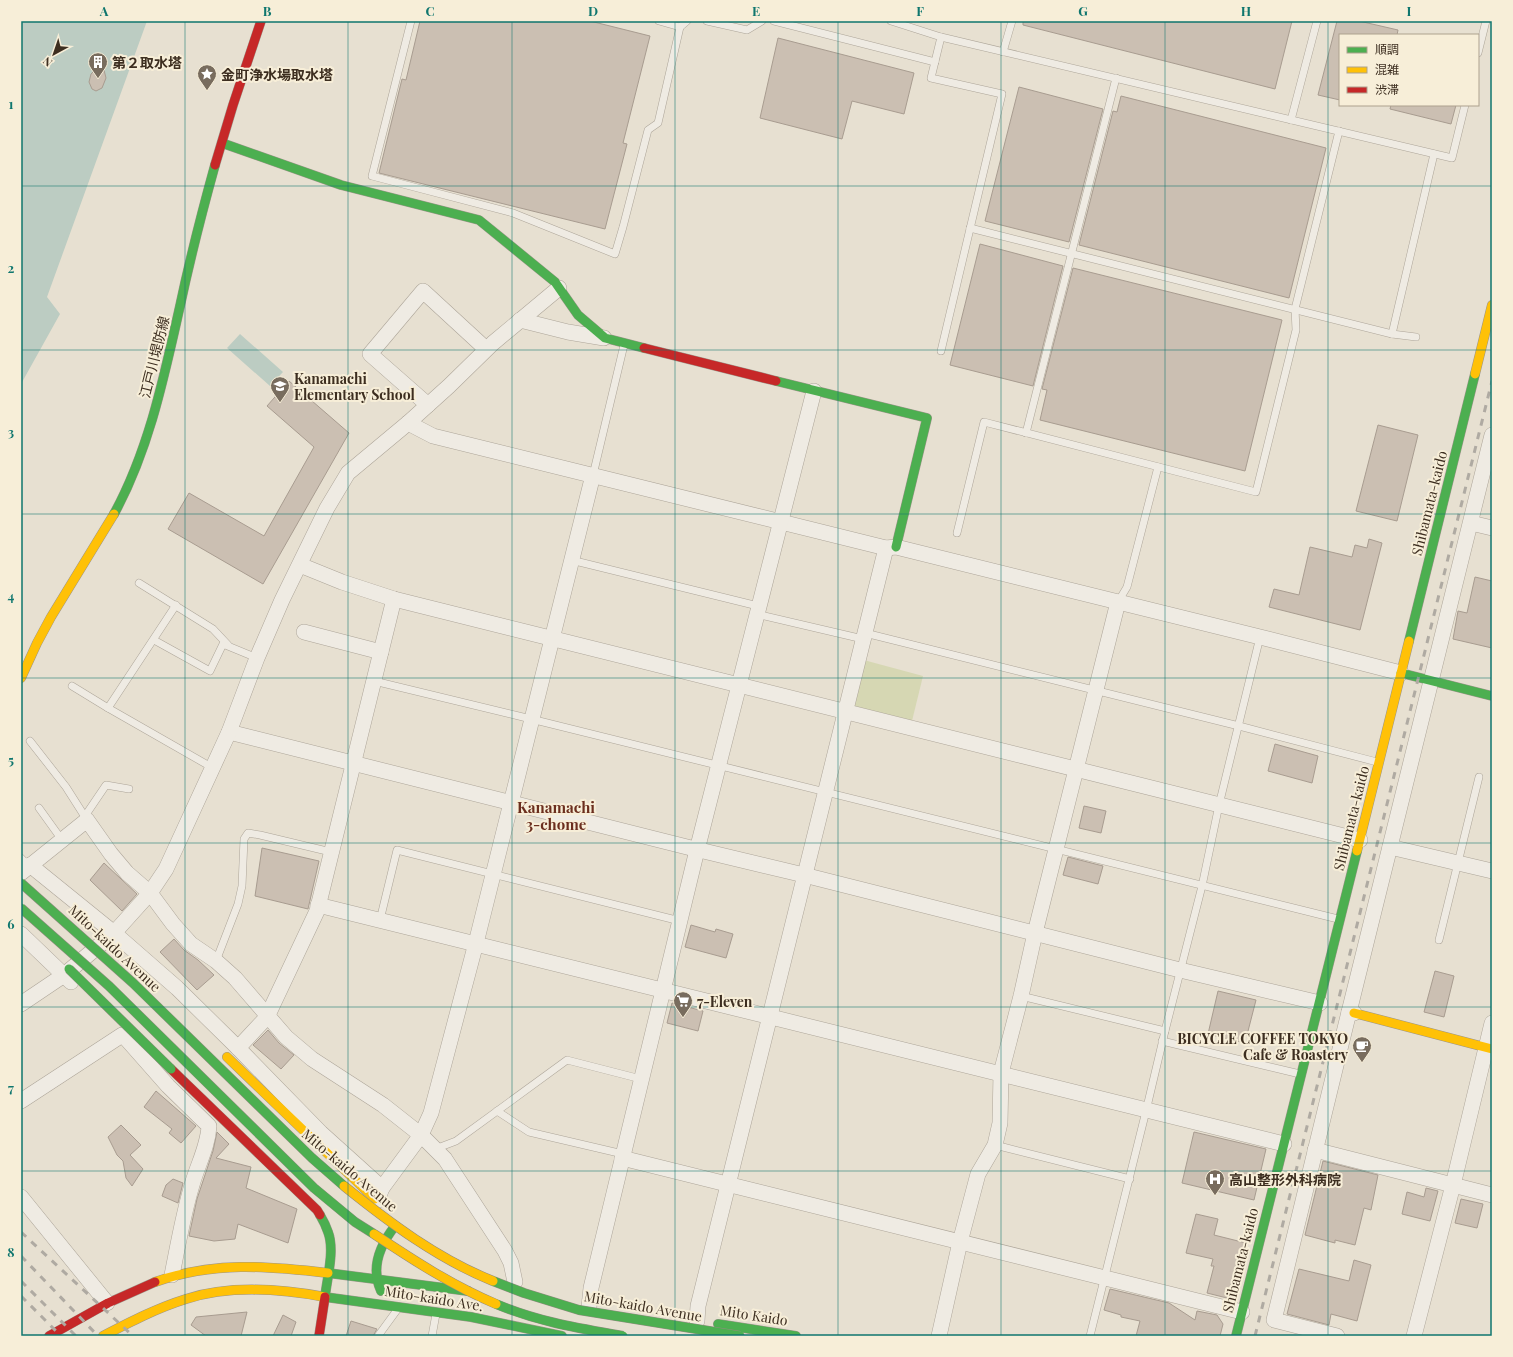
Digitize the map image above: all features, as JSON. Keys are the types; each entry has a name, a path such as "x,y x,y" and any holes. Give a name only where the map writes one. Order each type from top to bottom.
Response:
{"main road":[{"name":"江戸川堤防線","path":"21,678 34,649 56,608 117,511 136,468 156,406 174,339 200,217 245,68 261,21"},
{"path":"222,143 341,185 479,220 555,282 578,315 605,338 624,344 927,418 891,547"},
{"name":"Shibamata-kaido","path":"1236,1336 1380,762 1492,305"},
{"path":"1401,673 1492,696"},
{"path":"24,868 38,885"},
{"name":"Mito-kaido Avenue","path":"21,884 62,918 122,972 322,1168 378,1214 418,1242 480,1276 504,1286 560,1305 586,1311 740,1336"},
{"path":"62,903 100,932 138,966"},
{"path":"21,908 109,986 314,1188 355,1222 419,1264 484,1298 518,1313 552,1323 624,1336"},
{"path":"21,911 41,941 170,1069 317,1210 329,1233 330,1246 325,1297 319,1336"},
{"path":"1351,1013 1489,1048"},
{"path":"380,1194 400,1218 459,1256 486,1270 515,1282 574,1300 589,1307 590,1336"},
{"path":"400,1218 384,1240 376,1265 375,1279 389,1300 400,1306"},
{"name":"Mito Kaido","path":"49,1336 107,1304 172,1275 205,1269 238,1266 292,1268 328,1272 696,1321 796,1336"},
{"name":"Mito-kaido Ave.","path":"104,1336 156,1310 182,1299 206,1294 264,1290 293,1291 325,1297 436,1311 562,1336"}],"street":[{"path":"21,1004 64,975 114,933 150,893 166,869 229,732 257,658 282,600 327,508 348,473 408,423 449,386 486,349 559,288"},
{"path":"428,405 370,354 423,291 486,349"},
{"path":"520,320 568,332 605,338"},
{"path":"589,1307 591,1288 697,850 814,391"},
{"path":"408,423 433,436 1118,602 1401,673"},
{"path":"1331,1335 1274,1320 1315,1150 1351,1013 1390,847 1492,435"},
{"path":"515,1282 511,1263 505,1251 445,1159 436,1149 420,1135 383,1105 312,1059 286,1037 235,978 216,961 191,944 173,924 150,893 128,873 111,854 86,818 62,840 24,868 114,933 177,988 229,1052 321,1133 380,1194 420,1135 431,1113 476,943 510,802 593,475"},
{"path":"1471,523 1492,528"},
{"path":"696,1321 698,1306 768,1017 864,636 891,547"},
{"path":"300,565 342,582 394,599 1360,840"},
{"path":"229,1052 268,1016 317,911 394,599"},
{"path":"939,1336 960,1242 978,1174 995,1145 1000,1123 1001,1073 1118,602"},
{"path":"304,632 381,652"},
{"path":"229,732 1180,970 1320,1003"},
{"path":"1390,847 1492,871"},
{"path":"318,905 1284,1144"},
{"path":"21,934 64,975 122,1035 168,1086 209,1126 208,1135 192,1184 185,1212 172,1275"},
{"path":"1414,1336 1489,1048 1492,1023"},
{"path":"21,1101 122,1035"},
{"path":"1315,1150 1492,1195"},
{"path":"623,1156 728,1184 1242,1312"},
{"path":"21,1197 107,1304"}],"lane":[{"path":"411,21 372,176 513,213 615,254 624,227 648,130 658,123 680,27 687,21"},
{"path":"659,21 680,27"},
{"path":"707,21 747,30 762,21"},
{"path":"774,21 935,62"},
{"path":"891,21 941,37 1452,158 1465,106"},
{"path":"1003,52 1012,21"},
{"path":"1291,120 1317,21"},
{"path":"1479,49 1486,21"},
{"path":"940,350 1002,94 931,78 941,37"},
{"path":"1026,433 1116,78"},
{"path":"957,533 984,422 1256,492 1296,330 1295,309 1339,132"},
{"path":"1392,334 1434,154"},
{"path":"970,228 1392,334 1416,337"},
{"path":"593,475 624,344"},
{"path":"1118,602 1127,587 1158,467"},
{"path":"571,560 757,610 1096,691 1380,762"},
{"path":"139,583 213,629 230,647"},
{"path":"108,708 176,605"},
{"path":"1090,1336 1130,1179 1162,1041 1202,886 1219,805 1260,637"},
{"path":"154,640 210,671 223,644 257,658"},
{"path":"374,681 825,791 1340,920"},
{"path":"72,686 213,768"},
{"path":"30,741 66,788 86,818 106,785 129,789"},
{"path":"1439,940 1479,777"},
{"path":"39,808 62,840"},
{"path":"216,961 238,904 242,886 244,839 248,834 260,834 331,852"},
{"path":"380,920 397,850 680,921"},
{"path":"1021,996 1165,1031"},
{"path":"1162,1041 1302,1075"},
{"path":"436,1149 456,1141 566,1060 641,1079"},
{"path":"498,1111 529,1132 623,1156"},
{"path":"995,1145 1130,1179"},
{"path":"378,1336 400,1306"},
{"path":"432,1336 436,1311"}],"green space":[{"path":"860,659 923,676 912,721 850,706"}],"shaded area":[{"path":"21,21 147,21 47,297 60,314 21,384"},
{"path":"240,334 283,372 270,386 227,348"}],"building":[{"path":"420,21 590,21 650,36 623,143 627,144 605,229 379,173 402,79 406,80"},
{"path":"1023,21 1292,21 1275,89 1023,25"},
{"path":"1337,21 1359,21 1398,30 1397,34 1339,34 1339,100 1318,95"},
{"path":"778,38 914,73 904,114 852,101 842,139 760,118"},
{"name":"第２取水塔","path":"97,68 104,70 106,78 102,88 96,91 92,89 89,82 91,74"},
{"path":"1019,87 1103,109 1069,242 985,221"},
{"path":"1121,96 1326,148 1289,298 1079,245 1113,111 1117,112"},
{"path":"1391,106 1456,106 1451,124 1390,109"},
{"path":"980,244 1063,266 1033,386 950,365"},
{"path":"1073,268 1282,320 1245,471 1040,420 1047,390 1042,389"},
{"path":"289,381 349,433 263,584 168,529 189,493 264,536 314,447 267,406"},
{"path":"1378,425 1418,435 1397,521 1356,511"},
{"path":"1369,539 1382,543 1360,630 1269,607 1274,589 1299,595 1310,547 1352,557 1355,545 1367,548"},
{"path":"1475,577 1492,581 1492,648 1453,639 1458,611 1467,613"},
{"path":"1275,744 1318,756 1312,783 1268,771"},
{"path":"1084,806 1106,811 1101,833 1079,828"},
{"path":"262,848 319,861 308,909 255,896"},
{"path":"1068,857 1103,866 1098,884 1063,875"},
{"path":"104,863 137,894 122,911 90,880"},
{"path":"691,925 715,932 716,929 733,934 726,958 685,947"},
{"path":"174,939 184,950 198,960 214,975 197,990 160,952"},
{"path":"1435,971 1454,976 1444,1017 1424,1012"},
{"path":"1218,991 1256,1000 1247,1035 1243,1034 1241,1042 1208,1034"},
{"path":"672,1003 703,1011 698,1031 667,1023"},
{"path":"268,1030 279,1043 294,1055 281,1069 253,1045"},
{"path":"156,1091 196,1126 181,1143 169,1133 172,1129 144,1107"},
{"path":"121,1125 141,1145 130,1155 143,1169 132,1186 126,1178 123,1161 117,1155 108,1137"},
{"path":"217,1132 229,1144 216,1158 251,1167 246,1188 297,1209 288,1243 238,1224 235,1239 214,1241 189,1236 197,1199 213,1151"},
{"path":"1194,1132 1266,1149 1254,1200 1182,1183"},
{"path":"1323,1161 1378,1175 1371,1210 1364,1208 1355,1245 1335,1240 1335,1243 1305,1235"},
{"path":"173,1179 183,1183 178,1203 162,1196 166,1185"},
{"path":"1426,1188 1438,1191 1430,1221 1402,1214 1407,1192 1424,1197"},
{"path":"1461,1199 1483,1204 1477,1228 1455,1223"},
{"path":"1196,1214 1218,1219 1214,1235 1246,1243 1234,1293 1227,1298 1207,1293 1214,1266 1211,1266 1213,1259 1186,1253"},
{"path":"1354,1260 1371,1265 1357,1321 1331,1314 1329,1325 1287,1314 1299,1269 1349,1281"},
{"path":"1110,1289 1169,1303 1195,1320 1197,1311 1217,1315 1223,1324 1220,1336 1136,1336 1140,1321 1121,1317 1121,1315 1104,1310"},
{"path":"247,1312 241,1336 206,1336 191,1325 196,1317"},
{"path":"283,1315 296,1322 291,1336 273,1336"},
{"path":"351,1321 377,1329 373,1336 346,1336"}],"railway":[{"path":"1255,1336 1492,381"},
{"path":"21,1232 133,1336"},
{"path":"21,1256 98,1336"},
{"path":"21,1281 76,1336"},
{"path":"21,1296 61,1336"}],"traffic: fast":[{"path":"222,143 341,185 479,220 555,282 578,315 605,338 644,348"},
{"path":"114,514 137,464 154,413 192,253 215,165"},
{"path":"1409,641 1475,374"},
{"path":"776,381 927,418 896,547"},
{"path":"1401,673 1492,696"},
{"path":"1236,1336 1357,851"},
{"path":"21,883 133,983 312,1158 344,1186"},
{"path":"21,908 109,986 314,1188 355,1222 374,1234"},
{"path":"69,969 171,1069"},
{"path":"320,1215 328,1232 331,1247 325,1297 471,1317 562,1336"},
{"path":"381,1291 376,1273 378,1257 385,1241 395,1226"},
{"path":"328,1273 468,1291"},
{"path":"493,1281 524,1293 579,1310 740,1336"},
{"path":"496,1304 543,1320 623,1336"},
{"path":"718,1324 796,1336"}],"traffic: slow":[{"path":"1475,374 1492,305"},
{"path":"21,678 51,617 114,514"},
{"path":"1357,851 1409,641"},
{"path":"1354,1013 1492,1049"},
{"path":"227,1057 375,1199"},
{"path":"344,1186 415,1239 453,1262 493,1281"},
{"path":"374,1234 418,1263 449,1281 496,1304"},
{"path":"155,1282 177,1275 220,1268 284,1268 328,1273"},
{"path":"103,1336 154,1311 175,1303 186,1299 220,1292 238,1290 273,1290 325,1297"}],"traffic: jam":[{"path":"215,165 261,21"},
{"path":"644,348 776,381"},
{"path":"171,1069 317,1210 320,1215"},
{"path":"49,1336 108,1303 155,1282"},
{"path":"319,1336 325,1297"}],"place":[{"name":"第２取水塔","path":"98,79"},
{"name":"金町浄水場取水塔","path":"207,91"},
{"name":"Kanamachi Elementary School","path":"280,403"},
{"name":"7-Eleven","path":"683,1018"},
{"name":"BICYCLE COFFEE TOKYO Cafe & Roastery","path":"1362,1063"},
{"name":"高山整形外科病院","path":"1215,1196"}],"district":[{"name":"Kanamachi 3-chome","path":"556,816"}]}
